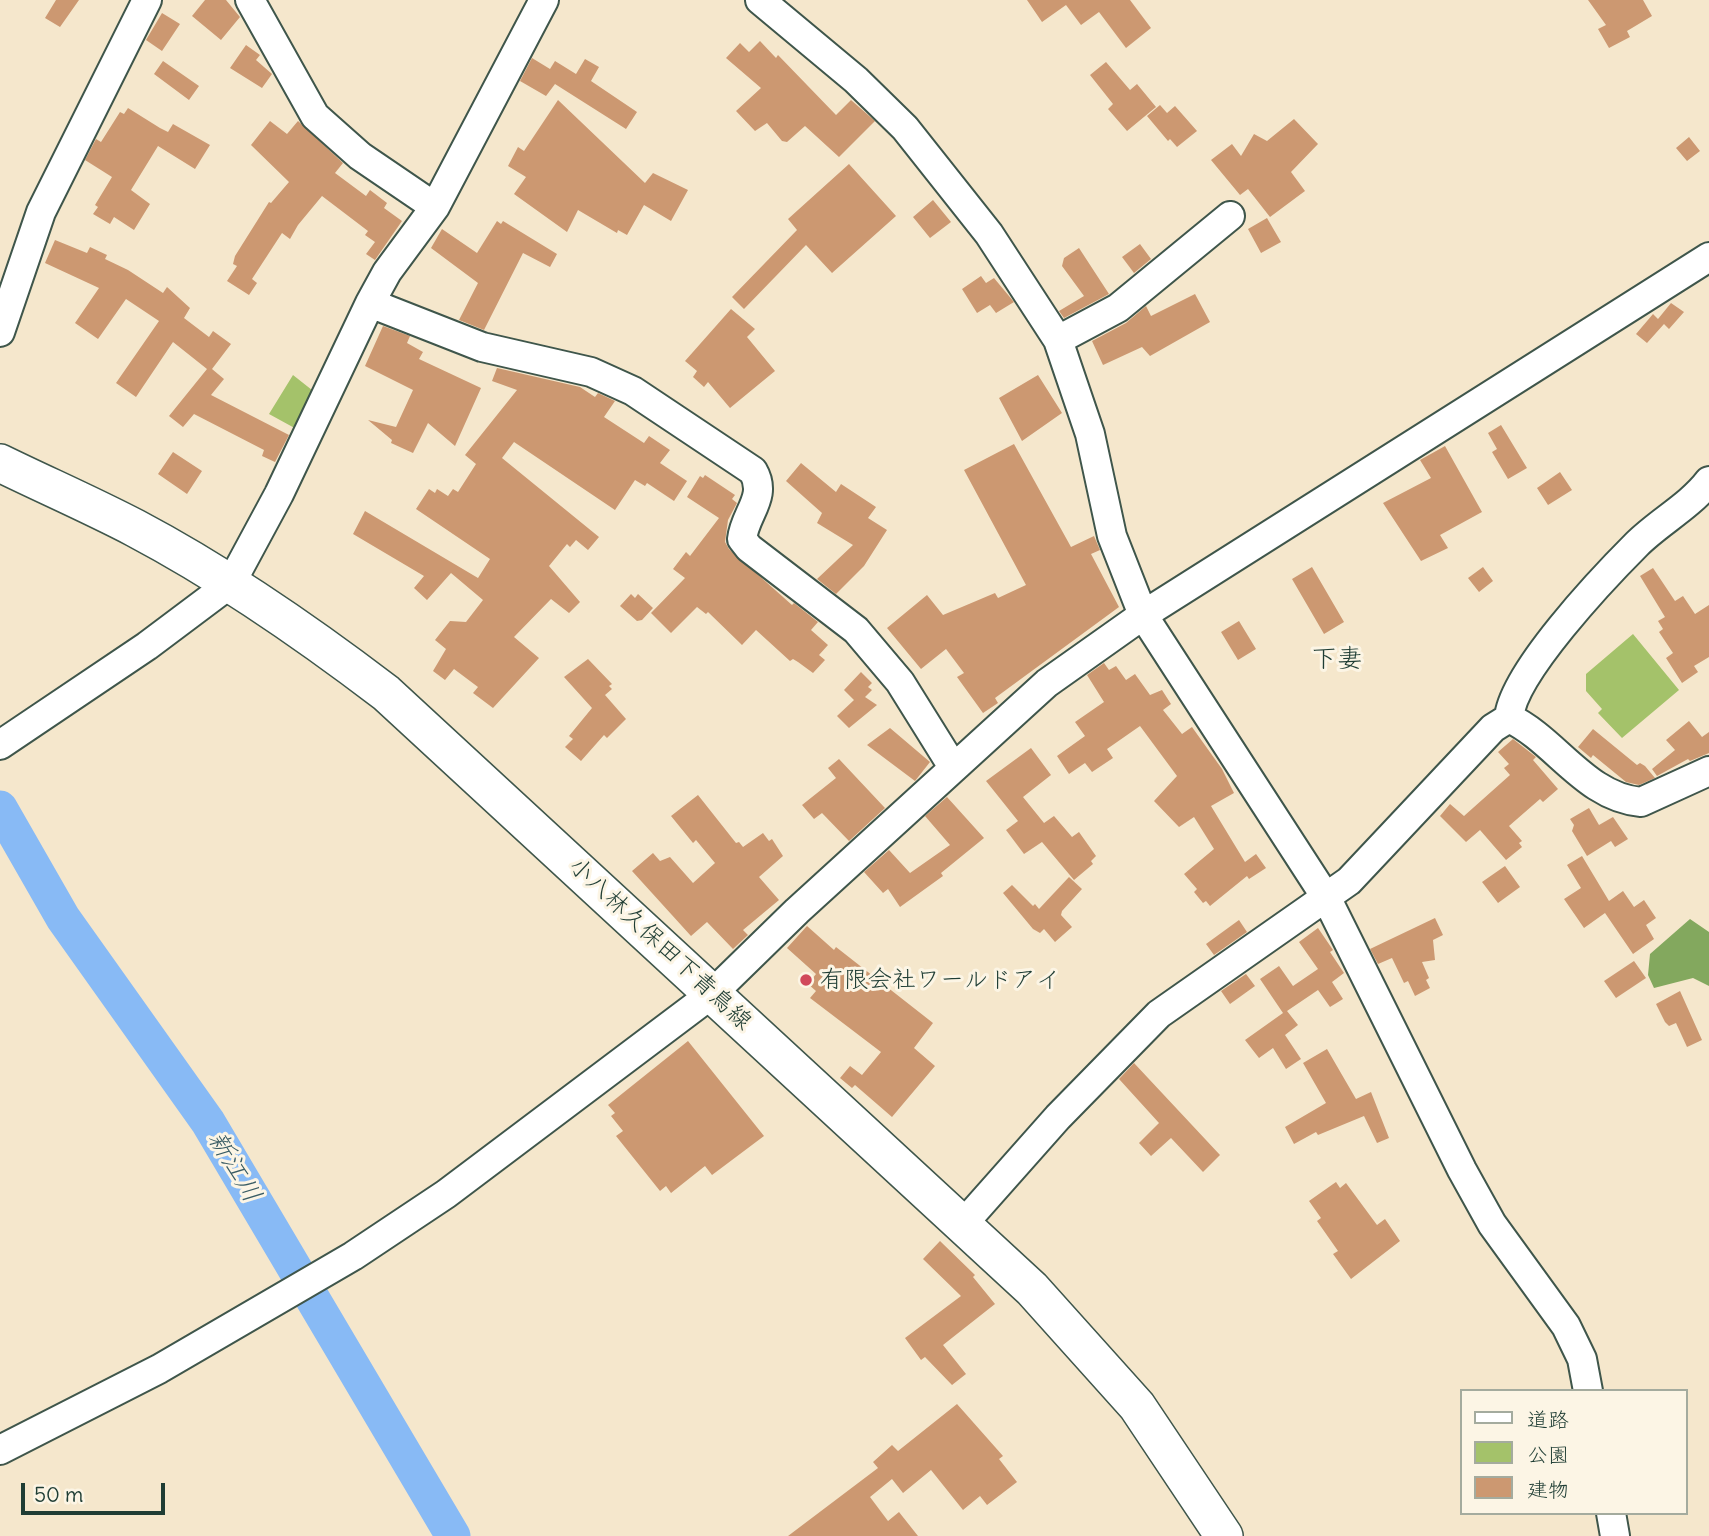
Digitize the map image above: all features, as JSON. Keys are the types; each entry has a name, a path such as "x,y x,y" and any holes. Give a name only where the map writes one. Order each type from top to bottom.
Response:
{"main road":[{"name":"小八林久保田下青鳥線","path":"0,463 136,528 231,583 317,641 386,693 964,1223 1032,1289 1137,1406 1224,1536"}],"street":[{"path":"0,332 41,212 147,0"},
{"path":"250,0 315,116 360,156 435,207"},
{"path":"0,745 147,646 231,583 279,494 370,303 387,272 435,207 544,0"},
{"path":"760,0 826,53 905,128 989,234 1058,340 1072,373 1090,434 1112,537 1143,615 1327,899 1474,1192 1492,1224 1566,1326 1583,1359 1588,1389"},
{"path":"1058,340 1118,308 1230,216"},
{"path":"0,1450 159,1368 352,1256 446,1194 713,993 953,767 1047,683 1143,615 1709,257"},
{"path":"370,303 482,347 590,372 633,391 753,471 760,483 757,503 744,526 742,539 749,548 856,630 900,682 953,767"},
{"path":"1509,718 1510,704 1525,676 1567,622 1637,544 1709,481"},
{"path":"1509,718 1527,727 1585,778 1629,801 1641,802 1709,771"},
{"path":"964,1223 1058,1117 1159,1014 1327,899 1349,881 1493,728 1509,718"},
{"path":"1611,1515 1615,1536"}],"green space":[{"path":"293,375 317,394 300,431 269,414"},
{"path":"1633,634 1679,690 1622,738 1598,713 1602,709 1586,691 1586,674"},
{"path":"1690,919 1709,932 1709,986 1693,978 1654,988 1648,975 1650,954"}],"building":[{"path":"56,0 79,0 60,27 45,18"},
{"path":"205,0 226,0 240,17 221,40 192,16"},
{"path":"1027,0 1130,0 1151,28 1126,48 1099,12 1081,25 1066,5 1042,22"},
{"path":"1588,0 1643,0 1652,16 1627,31 1630,37 1609,48 1598,29 1606,25"},
{"path":"162,13 180,24 162,51 146,40"},
{"path":"760,41 776,58 778,55 836,115 851,100 875,121 839,157 805,126 787,142 782,141 767,123 755,131 736,111 761,88 726,58 740,43 749,52"},
{"path":"246,45 260,55 256,60 272,74 262,88 230,68"},
{"path":"532,58 550,69 555,61 576,74 585,59 599,67 591,81 637,112 626,129 555,84 546,96 520,81"},
{"path":"163,61 199,86 189,100 154,74"},
{"path":"1106,62 1130,90 1137,84 1156,107 1127,131 1108,109 1113,104 1090,75"},
{"path":"558,100 645,183 653,173 688,190 671,221 644,205 627,235 618,230 617,233 578,210 567,232 514,194 526,177 508,166 518,147 524,151"},
{"path":"1160,105 1167,113 1175,106 1197,131 1177,147 1170,139 1168,141 1147,116"},
{"path":"128,108 168,132 173,124 210,145 195,169 158,146 131,190 150,204 134,230 114,217 110,224 93,214 98,207 95,205 112,177 85,160 96,139 101,142 120,112 124,114"},
{"path":"1294,119 1318,144 1291,172 1305,191 1270,217 1248,189 1240,195 1211,160 1232,144 1241,156 1254,134 1267,141"},
{"path":"270,121 287,134 298,121 343,163 335,173 366,196 370,190 387,203 384,208 402,221 375,260 366,254 375,242 365,235 368,231 322,196 290,239 282,233 252,279 257,283 249,295 227,281 237,266 233,264 235,256 269,202 271,203 289,182 251,145"},
{"path":"1689,137 1700,151 1687,161 1676,148"},
{"path":"849,164 896,216 832,273 806,245 744,309 732,297 797,230 788,219"},
{"path":"933,200 951,222 930,238 913,217"},
{"path":"1267,218 1281,242 1261,253 1248,229"},
{"path":"497,221 501,224 503,221 557,254 550,267 523,253 484,330 459,320 478,283 431,248 442,229 477,253"},
{"path":"55,240 87,253 90,247 107,255 105,259 128,270 163,293 167,287 190,308 184,318 209,337 213,331 231,344 212,369 224,379 211,395 289,435 275,462 262,456 264,450 194,414 183,427 169,416 207,369 173,342 136,397 116,383 159,321 126,299 98,339 75,323 99,288 45,263"},
{"path":"1140,244 1151,259 1134,273 1122,257"},
{"path":"1079,248 1109,294 1064,318 1059,311 1084,296 1062,266 1064,258"},
{"path":"981,276 986,283 994,278 1014,302 996,313 990,305 977,313 962,289"},
{"path":"1195,294 1210,322 1150,356 1142,347 1103,365 1092,341 1126,323 1146,306 1151,316"},
{"path":"1671,303 1684,312 1669,329 1664,324 1647,343 1636,334 1653,314 1658,319"},
{"path":"731,309 755,329 747,337 775,371 730,408 708,382 704,387 693,377 697,371 685,361"},
{"path":"383,326 410,336 407,343 423,352 419,359 481,388 455,446 428,423 413,453 391,443 392,440 368,420 396,427 413,390 365,366"},
{"path":"497,368 580,387 595,397 598,393 615,401 604,417 644,443 649,436 670,450 660,463 687,481 674,501 647,483 645,486 635,480 615,510 514,442 502,458 599,537 588,550 576,540 570,547 567,544 549,566 580,602 569,613 551,599 514,637 539,658 493,708 473,693 478,687 454,669 445,680 433,671 446,649 435,640 450,621 466,622 483,600 451,573 427,600 414,588 424,576 353,534 365,511 478,578 490,559 416,509 429,489 435,493 437,489 448,496 453,489 458,492 476,464 465,455 517,390 492,381"},
{"path":"1038,375 1062,413 1022,441 999,398"},
{"path":"1501,425 1527,468 1508,479 1492,452 1497,449 1488,433"},
{"path":"1014,444 1071,547 1094,536 1100,550 1091,554 1119,607 995,698 998,703 983,713 957,677 964,673 946,649 921,669 887,628 927,595 943,615 995,593 998,598 1026,585 964,470"},
{"path":"1445,446 1482,512 1440,535 1448,548 1421,561 1383,503 1431,478 1420,460"},
{"path":"173,452 202,471 187,494 158,474"},
{"path":"801,463 836,492 841,484 876,507 868,518 887,530 864,566 836,594 817,579 853,545 817,523 822,513 786,481"},
{"path":"1560,472 1572,490 1548,505 1537,488"},
{"path":"705,475 735,495 732,499 737,503 728,520 725,542 729,549 792,605 794,603 818,622 811,630 828,645 819,655 825,660 813,673 793,659 790,661 756,630 742,645 708,612 706,614 697,607 671,633 651,613 685,578 673,569 686,552 690,556 719,518 687,497 700,476 703,478"},
{"path":"1312,567 1344,622 1324,634 1292,579"},
{"path":"1483,567 1493,581 1479,592 1468,578"},
{"path":"1653,568 1675,601 1683,596 1695,614 1709,605 1709,657 1694,666 1698,672 1682,683 1666,658 1673,653 1659,632 1663,629 1658,621 1665,617 1640,576"},
{"path":"631,594 635,598 638,594 653,608 642,620 637,621 620,606"},
{"path":"1239,621 1256,649 1238,660 1221,632"},
{"path":"588,659 612,684 609,686 612,689 605,695 626,719 607,738 604,735 581,761 565,747 573,739 569,736 592,708 564,677"},
{"path":"1104,663 1109,670 1116,666 1126,680 1135,674 1150,695 1162,690 1171,704 1163,710 1182,734 1192,727 1222,769 1234,793 1211,806 1245,862 1256,854 1266,868 1249,879 1247,876 1210,906 1206,901 1203,903 1194,892 1197,889 1184,874 1214,849 1194,817 1179,827 1154,801 1177,776 1140,726 1107,749 1113,758 1092,772 1085,763 1069,774 1057,756 1085,736 1075,722 1104,702 1087,675"},
{"path":"861,672 872,683 868,687 872,690 865,697 877,705 849,728 837,716 854,700 844,690"},
{"path":"1689,721 1702,737 1709,732 1709,753 1690,761 1688,759 1657,776 1652,769 1675,750 1666,740"},
{"path":"890,728 930,762 915,781 867,745"},
{"path":"1593,729 1637,765 1640,763 1645,766 1655,778 1639,785 1626,782 1593,755 1591,758 1578,747"},
{"path":"1513,739 1536,757 1533,760 1558,789 1543,802 1540,799 1509,826 1522,841 1519,843 1522,847 1506,860 1480,830 1466,842 1440,816 1450,804 1464,816 1510,775 1504,768 1509,764 1498,752"},
{"path":"1031,748 1051,775 1023,797 1044,823 1054,816 1072,837 1079,832 1096,856 1091,861 1093,864 1074,880 1042,842 1024,854 1006,830 1018,821 986,781"},
{"path":"839,759 885,808 849,841 822,813 814,819 802,805 836,778 828,768"},
{"path":"698,795 736,843 739,842 743,847 763,833 769,841 772,839 783,856 759,877 779,900 743,930 748,935 733,949 707,922 691,936 632,871 653,853 660,861 670,857 693,883 715,863 696,840 693,843 671,816"},
{"path":"947,797 984,838 941,873 943,876 900,907 888,889 883,893 864,872 889,850 910,873 950,845 925,816"},
{"path":"1589,808 1599,825 1613,817 1628,839 1615,847 1611,841 1587,856 1572,831 1574,825 1570,819"},
{"path":"1582,856 1609,901 1623,891 1634,907 1644,900 1656,918 1646,925 1654,939 1633,954 1605,913 1584,928 1564,899 1581,888 1567,865"},
{"path":"1505,866 1520,887 1498,903 1482,882"},
{"path":"1069,877 1082,889 1062,911 1061,915 1072,927 1055,942 1044,929 1040,933 1033,929 1003,893 1012,885 1039,909"},
{"path":"1435,918 1443,935 1433,940 1435,960 1422,962 1430,988 1415,996 1408,981 1404,983 1392,958 1378,964 1370,949"},
{"path":"1239,920 1247,932 1214,955 1206,944"},
{"path":"807,926 834,950 836,947 933,1023 914,1048 935,1066 892,1117 855,1085 852,1088 840,1078 850,1066 862,1075 881,1052 810,998 816,991 808,984 816,974 787,948"},
{"path":"1318,928 1344,973 1332,982 1343,999 1330,1007 1318,990 1287,1011 1298,1025 1285,1035 1301,1059 1286,1069 1273,1048 1259,1058 1245,1040 1283,1013 1260,979 1279,966 1293,986 1318,969 1299,942"},
{"path":"1634,961 1646,978 1616,998 1604,981"},
{"path":"1246,974 1255,986 1230,1004 1221,991"},
{"path":"1680,991 1702,1040 1687,1047 1676,1023 1669,1026 1656,1004"},
{"path":"688,1041 764,1136 712,1175 705,1166 671,1193 666,1186 660,1191 616,1136 623,1131 611,1116 615,1113 608,1105"},
{"path":"1327,1049 1356,1099 1371,1092 1389,1138 1377,1143 1364,1116 1318,1135 1316,1132 1294,1144 1285,1127 1326,1103 1303,1063"},
{"path":"1134,1063 1220,1155 1203,1172 1171,1138 1151,1156 1139,1143 1159,1123 1119,1079"},
{"path":"1336,1182 1340,1188 1346,1183 1377,1225 1385,1219 1400,1241 1351,1279 1333,1254 1338,1251 1317,1221 1321,1218 1309,1201"},
{"path":"940,1241 975,1275 973,1277 995,1304 943,1345 966,1374 952,1385 925,1357 921,1360 905,1338 961,1296 923,1259"},
{"path":"957,1404 1003,1456 999,1459 1017,1482 987,1505 980,1496 963,1510 931,1470 903,1493 892,1479 870,1497 888,1521 899,1512 918,1536 788,1536 878,1468 873,1462 892,1445 898,1451"}],"waterway":[{"name":"新江川","path":"0,808 63,918 208,1122 453,1536"}],"place":[{"name":"有限会社ワールドアイ","path":"806,980"}],"district":[{"name":"下妻","path":"1337,660"}]}
